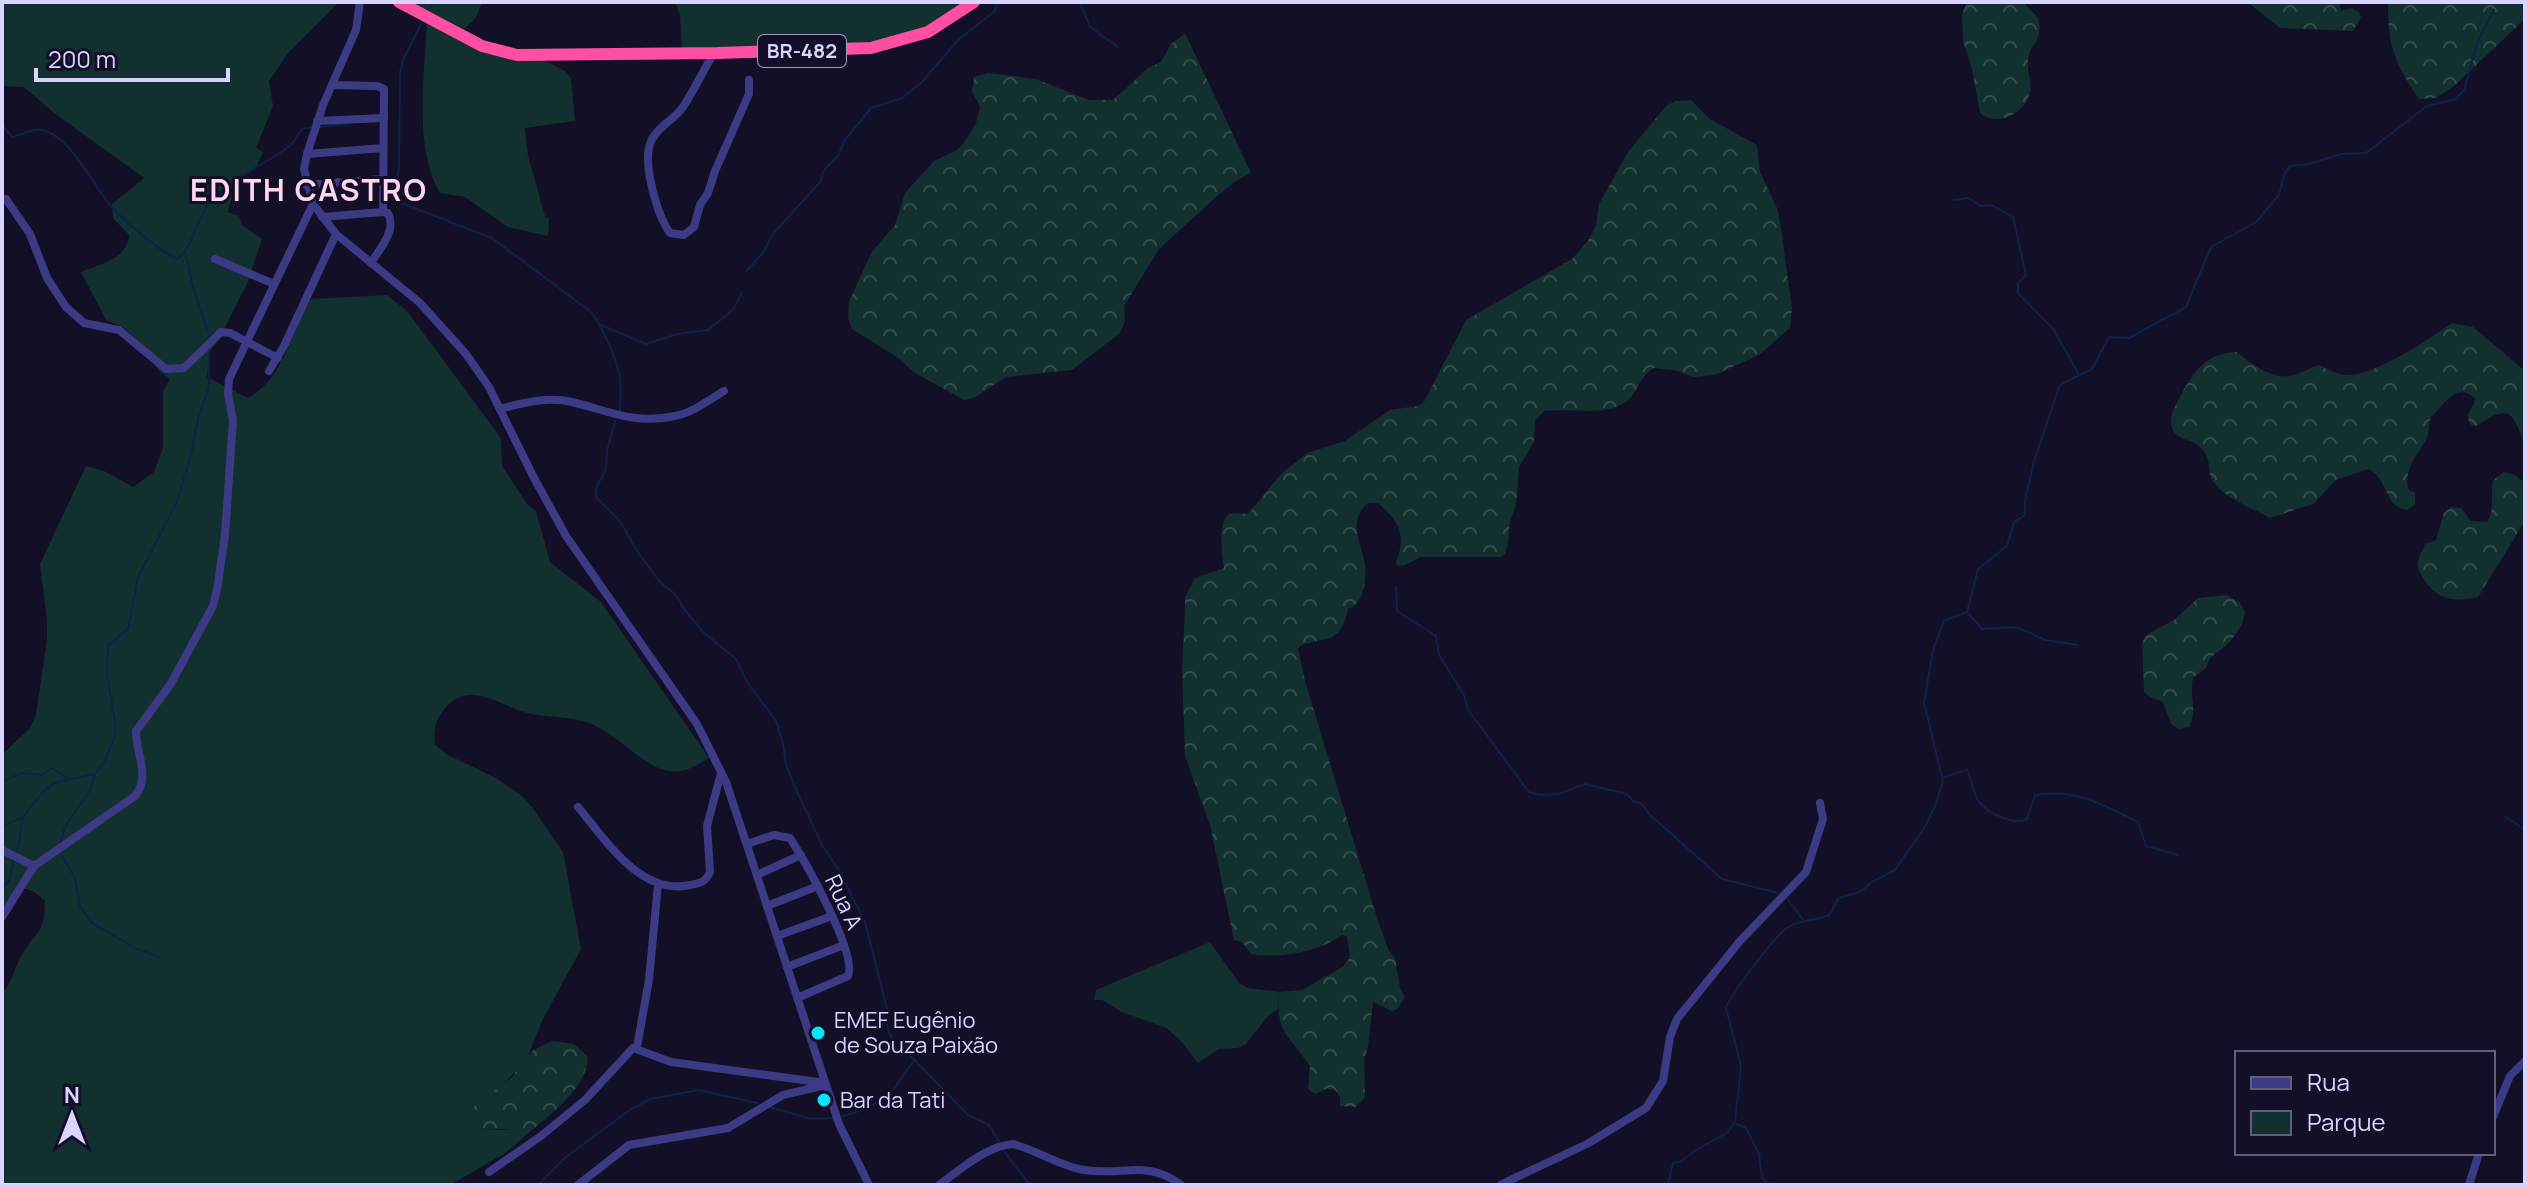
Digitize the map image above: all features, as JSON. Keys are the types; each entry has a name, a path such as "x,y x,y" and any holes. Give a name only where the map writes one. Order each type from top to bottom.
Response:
{"highway":[{"name":"BR-482","path":"399,2 482,46 503,53 592,54 806,51 890,44 928,32 974,2"}],"street":[{"path":"360,2 356,30 317,121 307,154 304,169 313,204 336,234 420,303 442,326 489,387 566,536 697,724 722,772 839,1124 869,1185"},
{"path":"714,53 682,109 649,145 657,208 670,233 684,235 694,227 700,205 749,94 749,80"},
{"path":"332,85 382,87 385,93 383,212"},
{"path":"317,121 384,118"},
{"path":"307,154 383,148"},
{"path":"306,185 382,179"},
{"path":"6,199 30,234 57,295 78,319 119,330 166,369 184,368 221,332 230,333 278,358"},
{"path":"2,917 34,866 141,789 143,780 136,731 170,685 213,606 217,590 225,535 233,420 228,386 246,341 313,204"},
{"path":"322,217 388,213 392,224 371,263"},
{"path":"269,371 284,346 336,234"},
{"path":"215,259 274,284"},
{"path":"500,409 528,402 571,402 625,418 647,420 677,416 724,391"},
{"path":"578,807 633,869 658,884 684,886 707,879 711,862 707,826 722,772"},
{"path":"1500,1185 1587,1144 1646,1108 1663,1081 1670,1037 1677,1019 1756,922 1806,872 1823,819 1820,803"},
{"name":"Rua A","path":"747,844 780,834 790,838 818,886 850,961 848,976 797,998"},
{"path":"2,850 34,866"},
{"path":"757,875 801,855"},
{"path":"637,1047 649,980 658,884"},
{"path":"767,906 818,886"},
{"path":"777,936 832,916"},
{"path":"787,967 844,945"},
{"path":"637,1047 653,1057 671,1062 825,1084"},
{"path":"489,1172 585,1100 628,1052 637,1047"},
{"path":"2495,1112 2510,1076 2525,1061"},
{"path":"578,1185 629,1145 728,1128 783,1095 825,1084"},
{"path":"939,1185 972,1161 1000,1146 1025,1147 1063,1165 1083,1170 1158,1171 1181,1185"},
{"path":"2469,1185 2478,1155"}],"green space":[{"path":"2,2 339,2 289,52 269,81 273,106 256,148 263,152 256,168 235,183 228,212 239,216 242,225 262,239 247,284 209,353 207,377 248,398 260,390 278,367 311,299 387,295 407,311 501,438 502,466 527,504 536,511 550,562 601,602 709,758 682,771 664,770 592,724 532,714 477,696 467,695 457,699 440,715 435,729 435,745 522,796 563,852 581,949 542,1021 526,1061 495,1092 468,1111 479,1129 514,1130 523,1138 504,1154 450,1185 2,1185 2,994 17,963 42,926 45,901 33,891 18,887 2,914 2,755 29,729 36,715 47,639 40,564 86,466 104,471 133,487 154,472 163,448 163,391 170,379 160,372 134,337 123,327 106,320 81,272 112,260 124,250 129,235 113,218 112,204 144,178 54,113 24,87 2,86"},
{"path":"412,2 482,2 476,18 464,29"},
{"path":"675,2 968,2 943,19 915,32 866,44 682,50 680,15"},
{"path":"1967,2 2023,2 2038,18 2038,38 2028,60 2030,92 2023,106 2010,116 1994,119 1980,113 1963,41 1962,15"},
{"path":"2248,2 2339,2 2341,11 2352,8 2361,17 2353,31 2280,28"},
{"path":"2388,2 2525,2 2525,19 2454,86 2436,98 2419,99 2394,54"},
{"path":"427,21 479,51 512,60 544,60 565,71 571,78 575,121 525,128 528,156 545,216 549,219 548,236 508,227 465,197 440,193 426,154 423,132"},
{"path":"1185,33 1251,173 1217,196 1159,249 1124,306 1125,321 1120,333 1072,370 1006,377 974,398 964,400 915,373 897,357 852,329 848,318 849,302 871,253 895,225 905,193 934,161 957,150 976,123 980,107 972,91 974,77 988,73 1036,79 1089,100 1113,100 1148,68 1161,62 1171,44"},
{"path":"1691,100 1710,119 1757,145 1760,172 1777,208 1780,222 1792,308 1790,328 1759,355 1715,375 1694,377 1674,370 1654,368 1645,375 1630,398 1617,407 1597,411 1544,411 1535,421 1534,442 1519,467 1516,505 1505,554 1501,557 1421,557 1397,566 1401,536 1396,522 1378,503 1368,503 1357,524 1366,570 1361,596 1348,609 1338,633 1298,648 1305,681 1376,915 1388,949 1395,958 1400,988 1405,997 1392,1011 1373,1002 1364,1059 1365,1097 1356,1107 1340,1106 1340,1097 1335,1090 1326,1089 1315,1094 1308,1089 1310,1066 1285,1033 1279,1017 1279,992 1302,990 1344,966 1350,957 1347,936 1342,935 1311,950 1274,956 1251,954 1242,942 1234,940 1210,825 1185,756 1182,671 1185,597 1195,578 1224,568 1222,532 1228,515 1248,514 1281,474 1307,453 1345,441 1390,410 1418,406 1424,402 1466,320 1572,259 1588,241 1596,225 1599,204 1628,152 1667,105"},
{"path":"2452,323 2473,327 2525,371 2525,448 2518,426 2509,415 2497,414 2477,426 2471,425 2468,414 2475,398 2470,394 2455,394 2430,419 2427,438 2409,469 2407,483 2409,490 2415,493 2415,504 2407,510 2394,504 2380,479 2368,469 2336,480 2313,504 2270,518 2231,498 2218,487 2211,477 2205,452 2177,435 2172,428 2172,413 2199,368 2225,353 2237,352 2275,375 2289,376 2319,365 2349,375 2387,363"},
{"path":"2504,472 2515,475 2525,483 2525,521 2478,597 2455,599 2436,593 2419,570 2418,561 2425,544 2436,540 2444,513 2451,507 2461,508 2471,521 2487,522 2491,513 2493,480"},
{"path":"2227,595 2240,603 2245,612 2242,625 2229,643 2210,658 2206,668 2193,678 2192,721 2189,727 2178,729 2171,724 2163,702 2144,692 2142,642 2148,634 2174,620 2198,598"},
{"path":"1210,942 1239,983 1248,988 1279,992 1278,1009 1268,1016 1246,1044 1238,1048 1219,1049 1198,1063 1166,1028 1122,1012 1102,1000 1094,1000 1096,990"},
{"path":"552,1041 574,1044 588,1057 581,1081 564,1102 523,1138 510,1130 465,1125 468,1111 511,1078 532,1051"}],"waterway":[{"path":"428,11 433,2"},
{"path":"746,271 764,252 772,235 820,182 824,170 838,156 845,140 871,108 902,98 922,82 958,40 995,11 998,2"},
{"path":"1080,2 1090,27 1118,47"},
{"path":"1668,1185 1673,1163 1680,1162 1728,1132 1735,1121 1741,1066 1726,1008 1744,979 1787,928 1829,915 1839,898 1860,892 1895,870 1925,827 1943,781 1924,703 1933,650 1944,621 1967,612 1978,569 2007,546 2014,522 2025,515 2033,464 2059,387 2092,369 2109,337 2129,338 2186,307 2211,247 2256,222 2279,195 2284,175 2290,166 2309,164 2341,154 2366,153 2427,106 2456,99 2464,90 2477,43 2494,10"},
{"path":"423,20 400,72 399,170 391,195 401,203 492,238 591,312 613,353 620,382 620,411"},
{"path":"320,127 353,123"},
{"path":"2,125 12,137 42,130 62,141 115,210 151,242 177,259 187,248 206,208 220,192 289,146 302,129 312,127"},
{"path":"1953,200 1969,198 1980,206 1991,205 2013,217 2026,275 2018,283 2018,293 2054,330 2079,375"},
{"path":"185,252 210,337"},
{"path":"601,325 646,344 678,334 708,330 733,310 742,292"},
{"path":"61,842 65,827 90,790 114,739 116,728 107,675 108,645 128,629 138,577 176,504 209,388 209,350"},
{"path":"615,421 606,469 596,488 596,497 620,521 660,582 675,594 703,632 736,659 747,682 776,721 786,765 799,796 865,922 887,1009 890,1035 968,1115 989,1125 999,1142"},
{"path":"1396,587 1397,611 1436,636 1439,655 1464,695 1468,710 1529,792 1559,794 1585,784 1627,794 1634,802 1641,803 1649,814 1722,879 1778,893"},
{"path":"1968,613 1982,629 2017,627 2045,640 2078,645"},
{"path":"2,781 23,773 42,775 52,768 69,779"},
{"path":"1944,777 1967,770 1979,802 2008,820 2027,819 2035,795 2077,796 2138,822 2146,846 2178,855"},
{"path":"17,852 23,817 42,793 54,783 94,774"},
{"path":"2505,816 2525,830"},
{"path":"2,827 22,817"},
{"path":"62,856 75,878 80,906 92,923 137,949 160,957"},
{"path":"2,887 9,881 14,860"},
{"path":"1786,897 1803,920"},
{"path":"843,1116 886,1096 915,1060"},
{"path":"538,1185 566,1157 631,1109 650,1099 699,1090 757,1103"},
{"path":"770,1107 811,1119 833,1118"},
{"path":"1736,1124 1746,1128 1759,1154 1762,1178 1770,1185"},
{"path":"1004,1151 1030,1185"}],"place":[{"name":"EMEF Eugênio de Souza Paixão","path":"818,1033"},
{"name":"Bar da Tati","path":"824,1100"}],"district":[{"name":"EDITH CASTRO","path":"309,191"}]}
